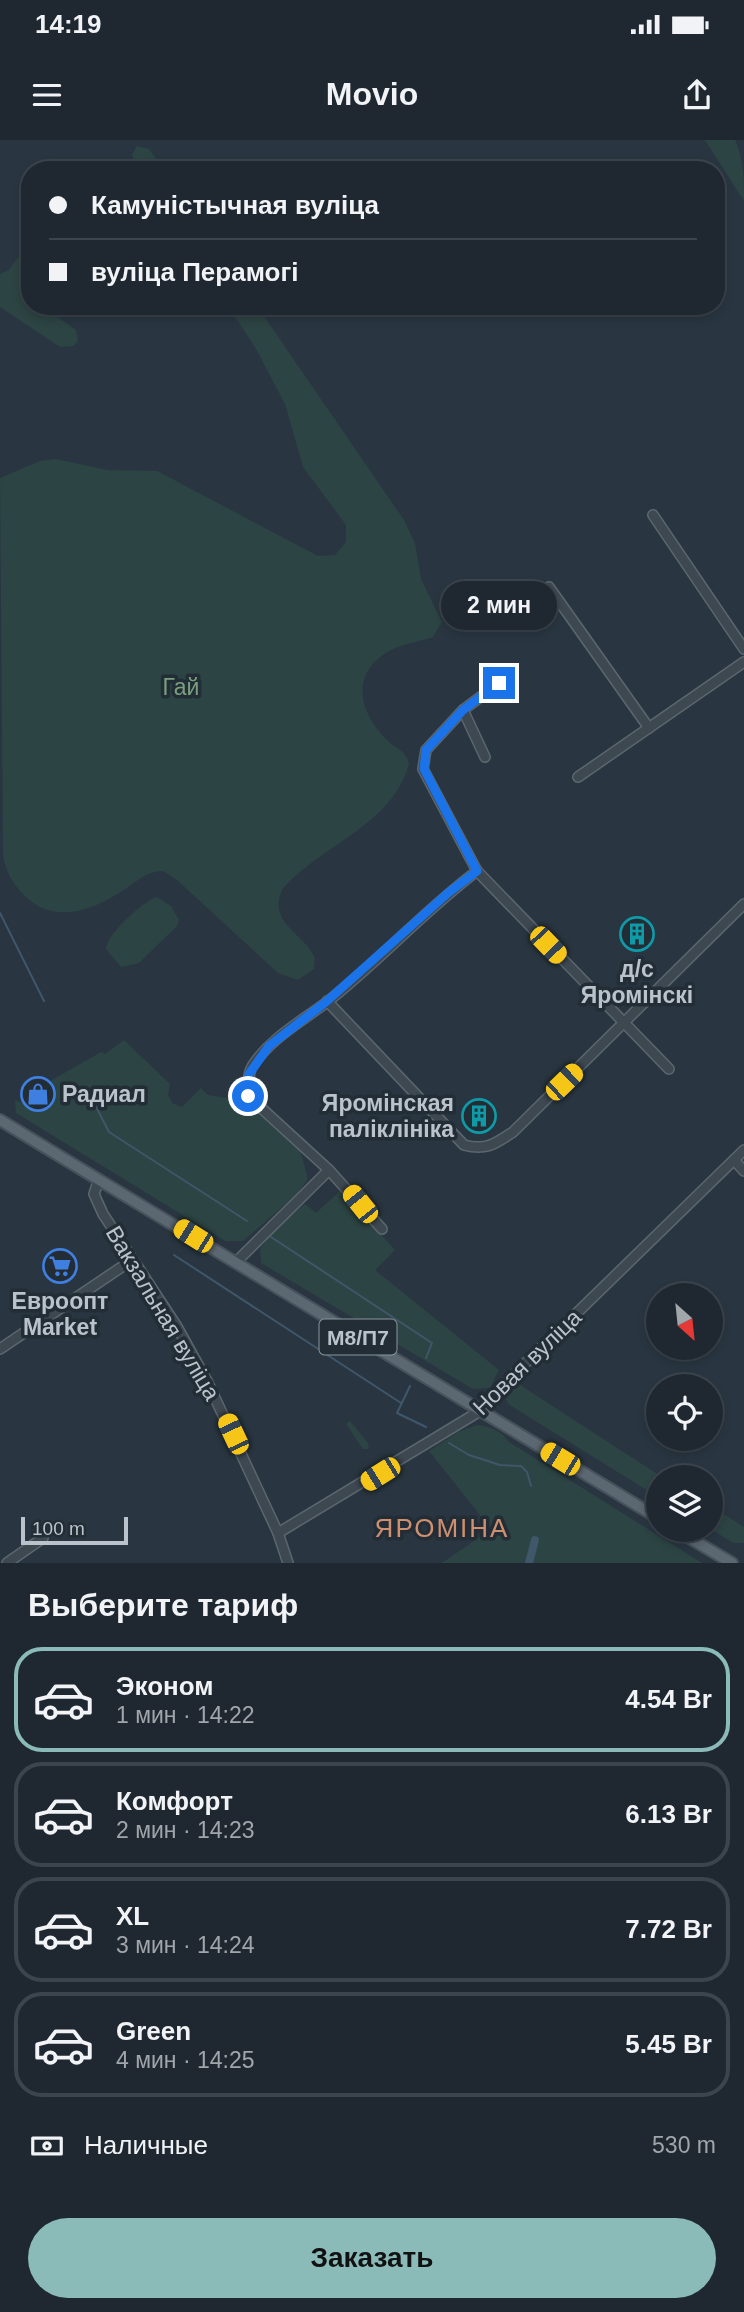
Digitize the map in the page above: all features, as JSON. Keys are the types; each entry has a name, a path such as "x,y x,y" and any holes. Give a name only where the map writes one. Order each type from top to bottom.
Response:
{"main road":[{"name":"М8/П7","path":"0,1120 646,1511"},
{"path":"696,1542 732,1563"}],"street":[{"path":"653,514 744,649"},
{"path":"549,587 649,728"},
{"path":"578,777 744,662"},
{"path":"499,683 463,710 426,750 424,769 477,871 669,1069"},
{"path":"463,710 485,757"},
{"path":"382,1229 329,1170 248,1096 248,1079 252,1066 269,1046 327,1001 448,893 477,871"},
{"path":"327,1001 464,1144 480,1149 492,1146 513,1132 744,904"},
{"name":"Новая вуліца","path":"278,1533 480,1411 506,1382 744,1150"},
{"path":"734,1160 744,1171"},
{"path":"236,1262 329,1170"},
{"name":"Вакзальная вуліца","path":"99,1179 94,1194 132,1259 176,1325 208,1382 278,1533 288,1563"},
{"path":"0,1349 132,1259"},
{"path":"7,1563 43,1538"}],"green space":[{"path":"705,140 735,140 742,162 744,201 725,171 725,161 718,161"},
{"path":"137,146 149,149 158,161 135,161 132,155"},
{"path":"21,253 21,315 55,315 76,330 78,341 73,346 60,347 0,307 0,274 9,270"},
{"name":"Гай","path":"234,315 263,315 404,520 415,543 421,579 442,622 433,637 391,650 378,659 364,681 365,706 370,718 388,741 404,753 409,764 400,785 387,804 315,860 282,890 279,911 315,958 314,969 298,980 278,973 177,880 163,871 147,875 113,897 88,908 49,911 37,906 17,888 10,877 3,854 0,478 40,461 56,459 107,470 157,471 318,556 335,555 346,542 346,525 303,467 285,404 255,347"},
{"path":"157,897 171,906 179,920 177,926 139,963 121,967 106,949 107,943 126,919"},
{"path":"124,1040 170,1084 168,1095 172,1103 182,1107 201,1088 208,1095 245,1101 300,1150 308,1179 296,1195 243,1241 225,1241 16,1113 15,1100 35,1108 44,1091 38,1088 101,1052 105,1054"},
{"path":"341,1190 395,1250 375,1270 499,1370 490,1388 473,1389 261,1263 260,1249 275,1229 305,1204 316,1213"},
{"path":"514,1381 646,1467 646,1490 508,1404 504,1394"},
{"path":"350,1421 368,1443 369,1449 363,1449 346,1424"},
{"path":"477,1425 499,1432 509,1442 646,1528 646,1542 669,1542 702,1563 442,1563 491,1529 429,1451 458,1432"},
{"path":"723,1514 744,1527 744,1543 733,1543 723,1537"}],"waterway":[{"path":"0,913 44,1001"},
{"path":"91,1097 109,1132 247,1221"},
{"path":"271,1237 432,1343 426,1358"},
{"path":"174,1255 401,1403"},
{"path":"410,1386 397,1413 426,1427"},
{"path":"449,1443 469,1455 500,1465 521,1466 527,1472 531,1486"},
{"path":"529,1563 535,1540"}],"place":[{"name":"д/с Яромінскі","path":"637,934"},
{"name":"Радиал","path":"38,1094"},
{"name":"Яромінская паліклініка","path":"479,1116"},
{"name":"Евроопт Market","path":"60,1266"}],"district":[{"name":"ЯРОМІНА","path":"442,1528"}],"route":[{"path":"248,1096 248,1079 252,1066 269,1046 327,1001 448,893 477,871 424,769 426,750 463,710 499,683"}]}
